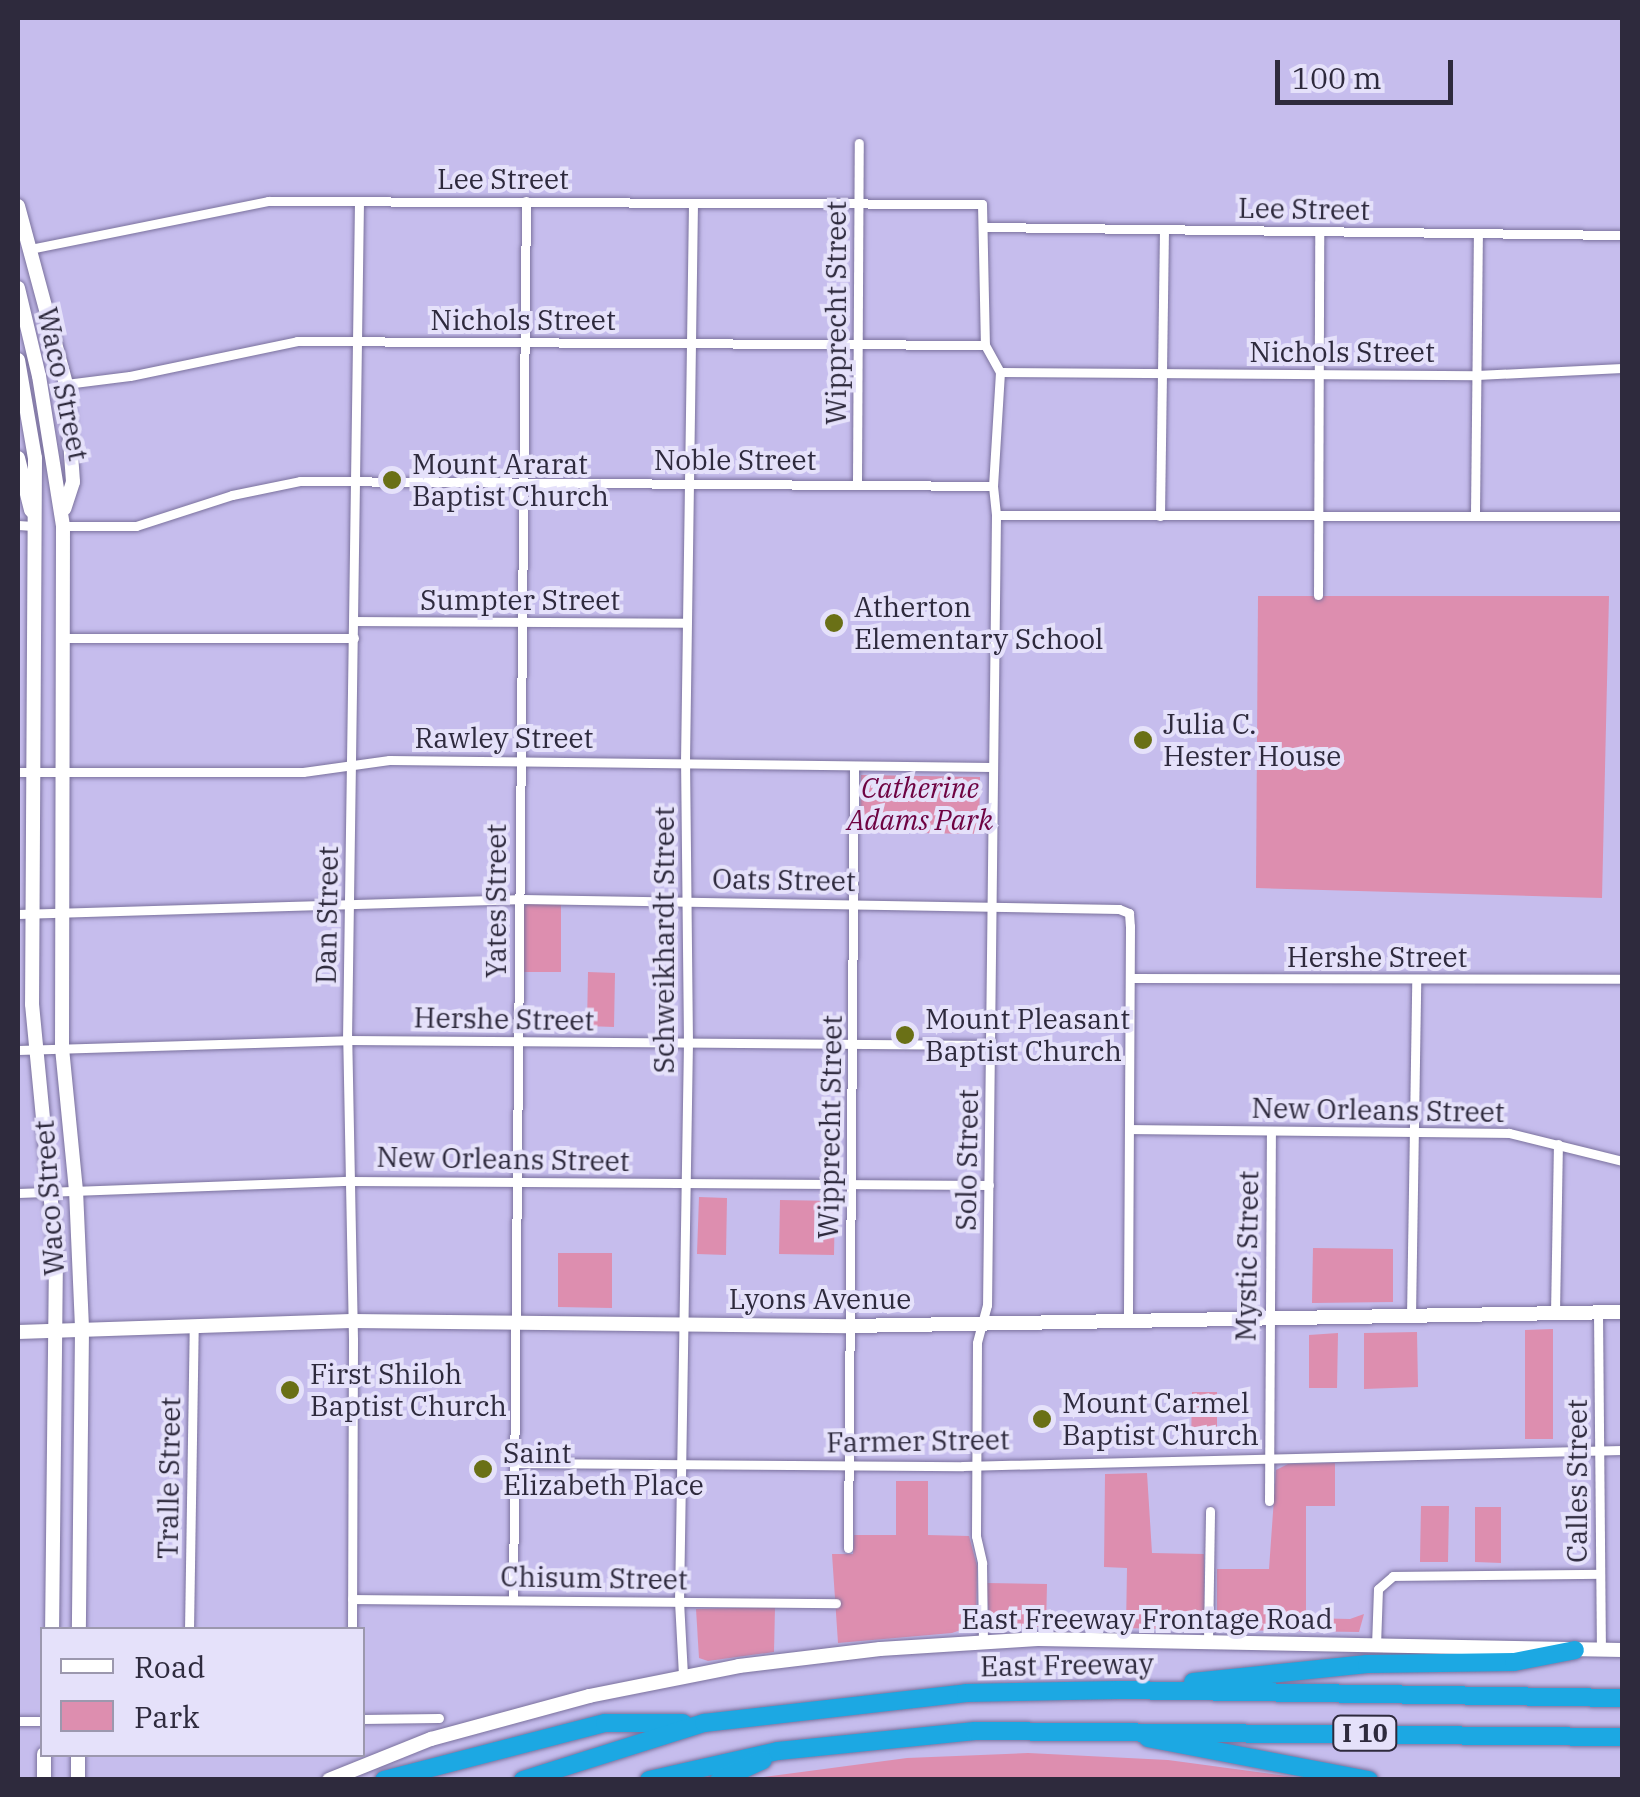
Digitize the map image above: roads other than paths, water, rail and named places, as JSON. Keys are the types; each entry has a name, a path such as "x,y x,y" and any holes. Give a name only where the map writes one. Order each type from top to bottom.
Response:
{"highway":[{"path":"1118,1690 1367,1664 1514,1662 1575,1650"},
{"name":"East Freeway","path":"523,1780 704,1723 966,1694 1118,1690 1622,1698"},
{"path":"384,1780 605,1723 704,1723"},
{"path":"1108,1730 1369,1780"},
{"name":"I 10","path":"649,1780 778,1751 920,1734 1108,1730 1622,1737"},
{"path":"719,1780 735,1776 778,1751"}],"main road":[{"path":"18,206 66,384 74,482 62,520"},
{"name":"Waco Street","path":"18,288 39,376 62,520 62,1048 76,1190 82,1330 79,1627"},
{"name":"Waco Street","path":"18,360 34,458 24,638 24,914 50,1192 58,1331 52,1627"},
{"path":"18,458 28,522"},
{"name":"Lyons Avenue","path":"18,1332 351,1321 848,1326 1622,1312"},
{"path":"56,1523 80,1523"},
{"name":"East Freeway Frontage Road","path":"329,1780 361,1759 506,1717 683,1676 778,1660 983,1640 1622,1650"}],"street":[{"name":"Wipprecht Street","path":"858,482 860,143"},
{"name":"Lee Street","path":"30,249 105,238 268,200 982,204 985,227 1622,235"},
{"name":"Yates Street","path":"513,1600 520,1042 518,622 526,201"},
{"name":"Dan Street","path":"352,1627 347,1040 352,903 350,768 358,202"},
{"name":"Schweikhardt Street","path":"683,1676 679,1602 688,1043 685,762 693,204"},
{"path":"985,227 985,345 1000,372"},
{"path":"1160,516 1164,230"},
{"path":"1318,595 1315,514 1320,374 1319,232"},
{"path":"1476,513 1478,234"},
{"name":"Nichols Street","path":"66,384 130,376 296,340 985,345"},
{"name":"Nichols Street","path":"1000,372 1478,375 1622,368"},
{"name":"Solo Street","path":"983,1640 976,1464 977,1342 983,1324 989,1185 996,515 993,486 1000,372"},
{"name":"Noble Street","path":"62,520 136,526 293,481 858,482 993,486"},
{"path":"996,515 1622,516"},
{"name":"Sumpter Street","path":"354,621 686,623"},
{"path":"63,638 354,638"},
{"name":"Rawley Street","path":"25,772 350,768 389,760 992,767"},
{"name":"Wipprecht Street","path":"848,1548 852,1342 848,1326 854,1184 854,766"},
{"name":"Oats Street","path":"24,914 517,899 1119,909 1130,913 1130,978"},
{"path":"1128,1322 1130,978"},
{"name":"Hershe Street","path":"1130,978 1622,979"},
{"path":"1411,1316 1416,979"},
{"name":"Hershe Street","path":"18,1050 347,1040 991,1046"},
{"name":"New Orleans Street","path":"1129,1129 1509,1134 1622,1161"},
{"name":"Mystic Street","path":"1268,1501 1271,1131"},
{"path":"1555,1313 1558,1144"},
{"name":"New Orleans Street","path":"18,1193 350,1180 989,1185"},
{"name":"Calles Street","path":"1598,1312 1601,1650"},
{"name":"Tralle Street","path":"189,1627 194,1326"},
{"name":"Farmer Street","path":"514,1463 976,1464 1622,1450"},
{"path":"1208,1641 1210,1510"},
{"path":"1376,1646 1378,1589 1393,1576 1600,1574"},
{"name":"Chisum Street","path":"352,1599 836,1603"},
{"path":"365,1719 439,1718"}],"place":[{"name":"Mount Ararat Baptist Church","path":"392,480"},
{"name":"Atherton Elementary School","path":"834,623"},
{"name":"Julia C. Hester House","path":"1143,740"},
{"name":"Mount Pleasant Baptist Church","path":"905,1035"},
{"name":"First Shiloh Baptist Church","path":"290,1390"},
{"name":"Mount Carmel Baptist Church","path":"1042,1419"},
{"name":"Saint Elizabeth Place","path":"483,1469"}],"park label":[{"name":"Catherine Adams Park","path":"920,804"}]}
